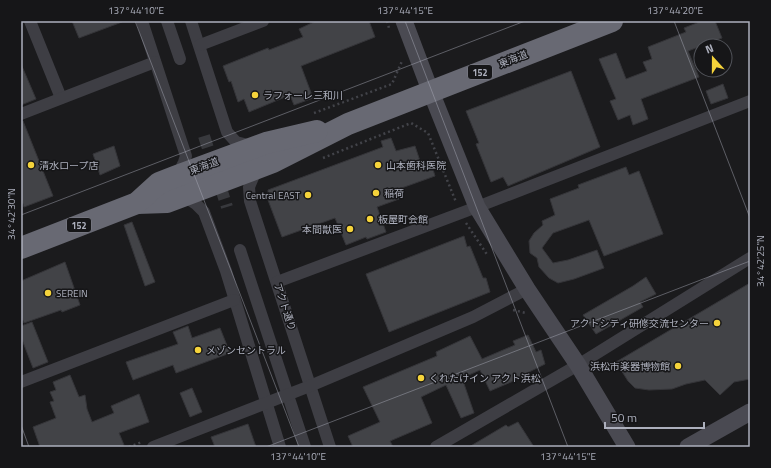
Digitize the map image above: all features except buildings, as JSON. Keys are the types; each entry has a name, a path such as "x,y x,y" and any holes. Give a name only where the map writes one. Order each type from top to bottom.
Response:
{"highway":[{"name":"東海道","path":"21,248 137,203 168,202 180,197 256,157 266,143 348,124 612,21"},
{"name":"東海道","path":"137,203 159,183 177,176 256,157"}],"street":[{"path":"30,21 61,98"},
{"path":"142,21 186,156 177,176"},
{"path":"167,21 180,59"},
{"path":"191,21 227,132 236,142 256,157"},
{"path":"200,45 263,21"},
{"path":"404,21 477,208 527,289 578,365 627,447"},
{"path":"21,114 155,62"},
{"path":"277,282 477,208 750,101"},
{"name":"アクト通り","path":"256,157 249,187 250,201 330,447"},
{"path":"180,197 190,200 202,209 226,271 265,403 280,447"},
{"path":"240,250 304,447"},
{"path":"436,447 578,365 750,258"},
{"path":"148,444 310,386 472,317 527,289"},
{"path":"21,382 234,300"},
{"path":"688,447 750,412"}],"path":[{"path":"386,21 392,34"},
{"path":"313,113 392,84 402,61 400,55"},
{"path":"322,158 411,123 428,133 457,204"},
{"path":"466,223 491,261"},
{"path":"509,309 528,313"},
{"path":"128,447 148,444"}],"tunnel":[{"path":"204,136 227,207"}],"place":[{"name":"ラフォーレ三和川","path":"255,95"},
{"name":"清水ロープ店","path":"31,165"},
{"name":"山本歯科医院","path":"378,165"},
{"name":"稲荷","path":"376,193"},
{"name":"Central EAST","path":"308,195"},
{"name":"板屋町会館","path":"370,219"},
{"name":"本間獣医","path":"350,229"},
{"name":"SEREIN","path":"48,293"},
{"name":"アクトシティ研修交流センター","path":"717,323"},
{"name":"メゾンセントラル","path":"198,350"},
{"name":"浜松市楽器博物館","path":"678,366"},
{"name":"くれたけイン アクト浜松","path":"421,378"}]}
